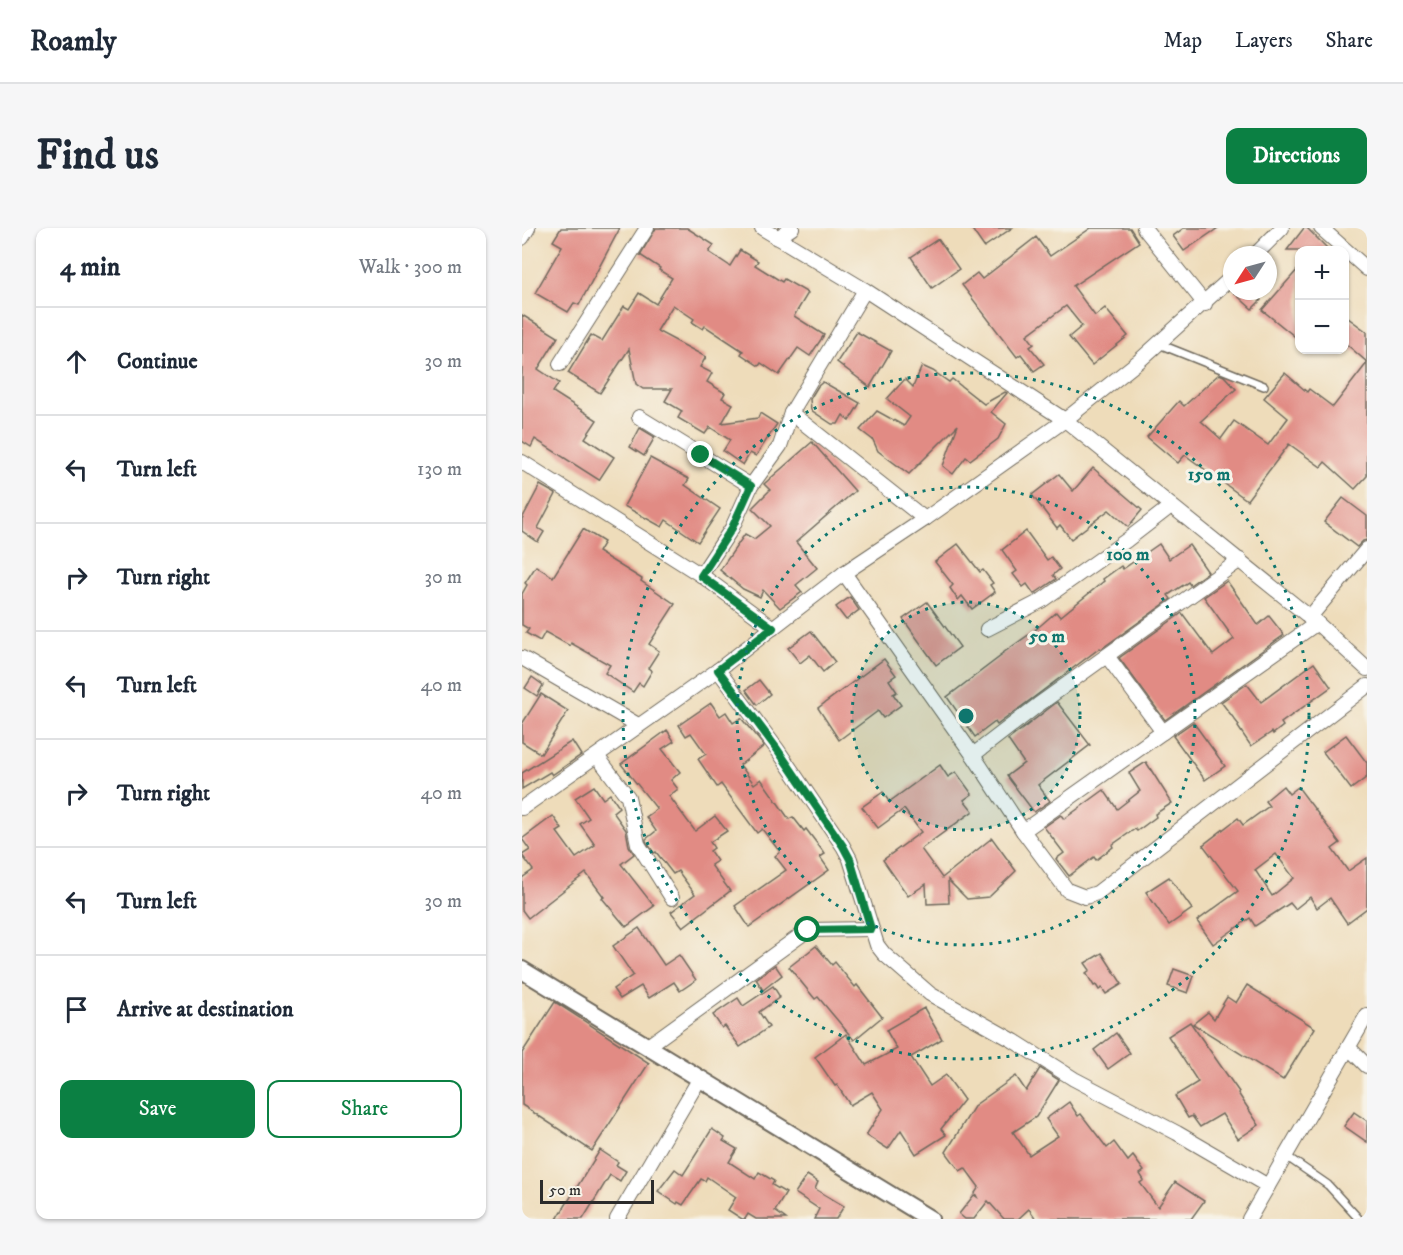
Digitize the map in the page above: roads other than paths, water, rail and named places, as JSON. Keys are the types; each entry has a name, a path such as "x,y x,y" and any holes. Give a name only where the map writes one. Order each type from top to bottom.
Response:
{"street":[{"path":"522,238 528,228"},
{"path":"560,364 646,228"},
{"path":"762,228 865,290 1065,420 1313,620 1367,669"},
{"path":"777,238 792,228"},
{"path":"1144,228 1205,304"},
{"path":"1264,246 1282,228"},
{"path":"1321,228 1367,269"},
{"path":"522,808 718,670 844,573 1065,420 1159,344 1223,286"},
{"path":"701,576 732,528 751,486 780,446 791,413 865,290"},
{"path":"791,413 925,519"},
{"path":"639,417 751,486"},
{"path":"522,462 701,576 773,628"},
{"path":"987,629 1041,601 1171,506"},
{"path":"1023,831 1239,680 1313,620 1367,549"},
{"path":"973,755 1038,705 1240,560"},
{"path":"844,573 973,755 1023,831 1067,890 1084,897 1097,892 1367,686"},
{"path":"1107,656 1163,732"},
{"path":"522,658 638,725"},
{"path":"718,670 777,749 843,846 850,859 877,945 884,954 930,994 1014,1041 1074,1079 1177,1133 1269,1186"},
{"path":"597,756 628,797 638,844 672,898"},
{"path":"648,1046 808,930 871,929"},
{"path":"523,973 648,1046 930,1219"},
{"path":"1249,1219 1367,1015"},
{"path":"1349,1048 1367,1066"},
{"path":"617,1219 700,1078"}],"lane":[{"path":"1159,344 1264,386"},
{"path":"1286,1156 1328,1185 1359,1219"}]}
